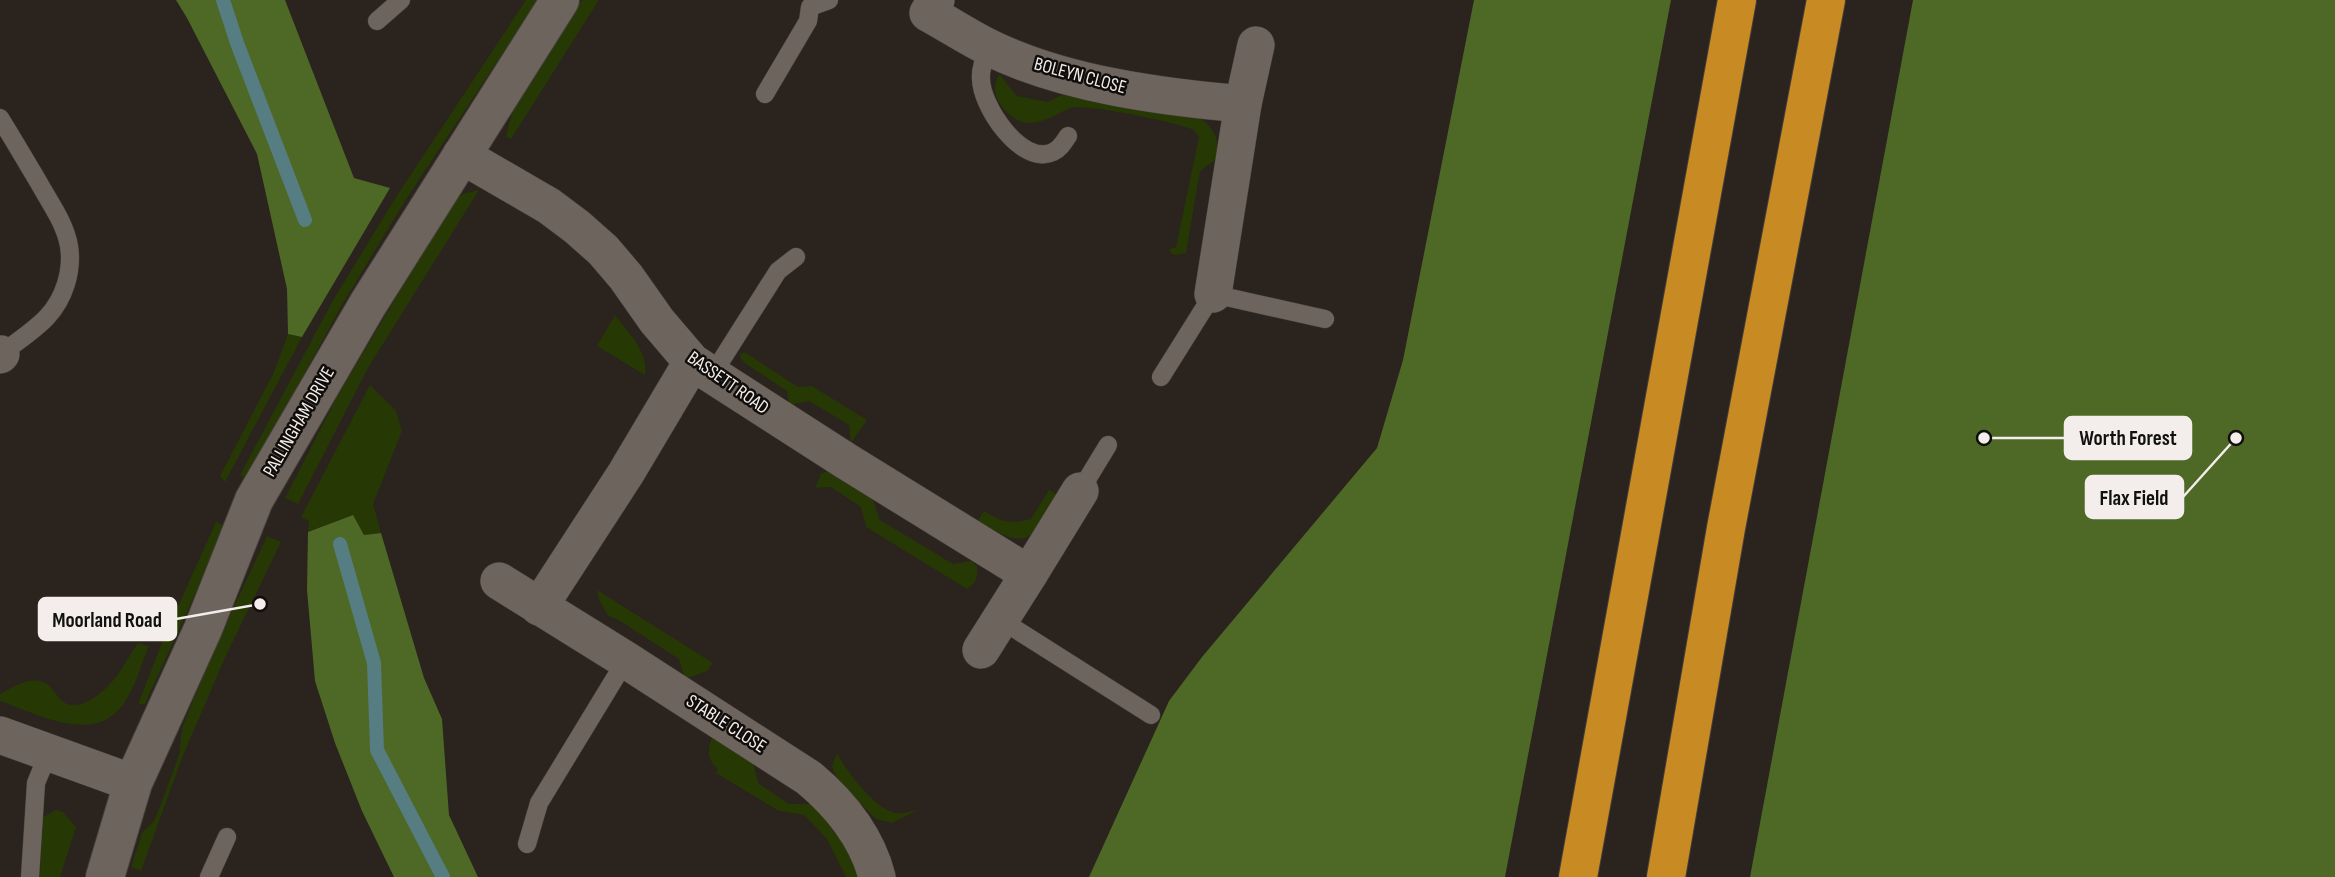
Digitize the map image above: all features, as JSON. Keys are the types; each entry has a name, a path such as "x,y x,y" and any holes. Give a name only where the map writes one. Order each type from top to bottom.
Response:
{"highway":[{"path":"1578,877 1737,0"},
{"path":"1666,877 1726,528 1826,0"}],"street":[{"name":"PALLINGHAM DRIVE","path":"105,877 133,783 203,629 254,500 368,304 560,0"},
{"name":"BOLEYN CLOSE","path":"924,4 989,48 1058,73 1185,99 1243,104"},
{"path":"1213,294 1243,104 1256,45"},
{"name":"BASSETT ROAD","path":"461,155 549,206 578,227 603,250 657,321 702,369 1029,574"},
{"path":"539,607 626,473 702,369"},
{"path":"981,650 1080,491"},
{"name":"STABLE CLOSE","path":"499,581 784,761 826,792 865,845 877,877"},
{"path":"0,736 133,783"}],"lane":[{"path":"377,20 401,0"},
{"path":"765,94 808,21 808,3 829,0"},
{"path":"989,48 981,79 983,96 996,120 1026,149 1035,153 1054,152 1068,136"},
{"path":"0,118 54,209 69,247 69,269 58,303 47,317 0,354"},
{"path":"702,369 778,271 796,257"},
{"path":"1161,377 1213,294 1325,319"},
{"path":"1080,491 1108,445"},
{"path":"1000,620 1151,715"},
{"path":"527,844 539,803 626,660"},
{"path":"30,877 36,783 48,754"},
{"path":"209,877 227,838"}],"green space":[{"path":"176,0 285,0 354,178 390,188 302,337 288,334 287,289 257,154"},
{"path":"526,0 538,0 405,201 342,305 246,480 240,475 332,302 396,197"},
{"path":"582,0 599,0 511,139 506,137 518,100 527,83"},
{"path":"1474,0 1671,0 1505,877 1089,877 1169,701 1202,657 1377,448 1403,360"},
{"path":"1913,0 2335,0 2335,877 1750,877"},
{"path":"999,74 1017,96 1048,102 1069,91 1197,116 1207,124 1216,139 1218,158 1200,171 1186,253 1174,255 1168,250 1176,247 1199,137 1194,130 1154,119 1086,107 1071,108 1040,122 1025,123 1006,112 1000,104 995,89"},
{"path":"479,190 368,368 298,504 285,498 336,399 453,201 463,194"},
{"path":"615,315 641,350 645,375 597,346"},
{"path":"288,334 302,337 225,482 220,476 273,374"},
{"path":"740,353 746,353 798,387 812,386 867,420 851,443 849,425 809,401 789,405 787,391 746,364"},
{"path":"370,385 396,411 402,431 373,504 381,533 364,535 352,515 308,532 309,521 301,517"},
{"path":"829,470 872,498 880,520 953,564 971,561 977,566 975,582 967,589 866,527 861,507 831,487 815,488 821,474"},
{"path":"1049,490 1060,497 1042,524 1027,537 1008,537 978,521 984,511 1006,521 1031,519"},
{"path":"353,515 364,535 381,533 424,678 442,719 449,815 478,877 394,877 362,811 335,743 315,681 307,590 308,532"},
{"path":"216,522 226,527 145,704 138,704 165,635"},
{"path":"267,536 281,542 224,660 182,758 141,871 131,867 142,833 154,821 179,755 182,728 212,654"},
{"path":"597,590 713,663 707,671 685,679 679,659 608,616"},
{"path":"138,643 149,646 131,692 122,706 110,717 96,723 63,723 0,701 0,694 35,680 52,688 66,703 84,703 111,683"},
{"path":"712,737 753,762 758,783 789,804 812,804 842,838 860,877 846,877 827,839 804,815 779,811 716,773 718,769 709,754"},
{"path":"837,753 854,779 880,805 896,813 918,810 892,823 876,819 847,791 835,775 832,766"},
{"path":"56,810 63,812 76,827 60,877 40,877 43,817"}],"waterway":[{"path":"223,0 305,220"},
{"path":"340,544 374,663 377,750 443,877"}],"place":[{"name":"Worth Forest","path":"1984,438"},
{"name":"Flax Field","path":"2236,438"},
{"name":"Moorland Road","path":"260,604"}]}
